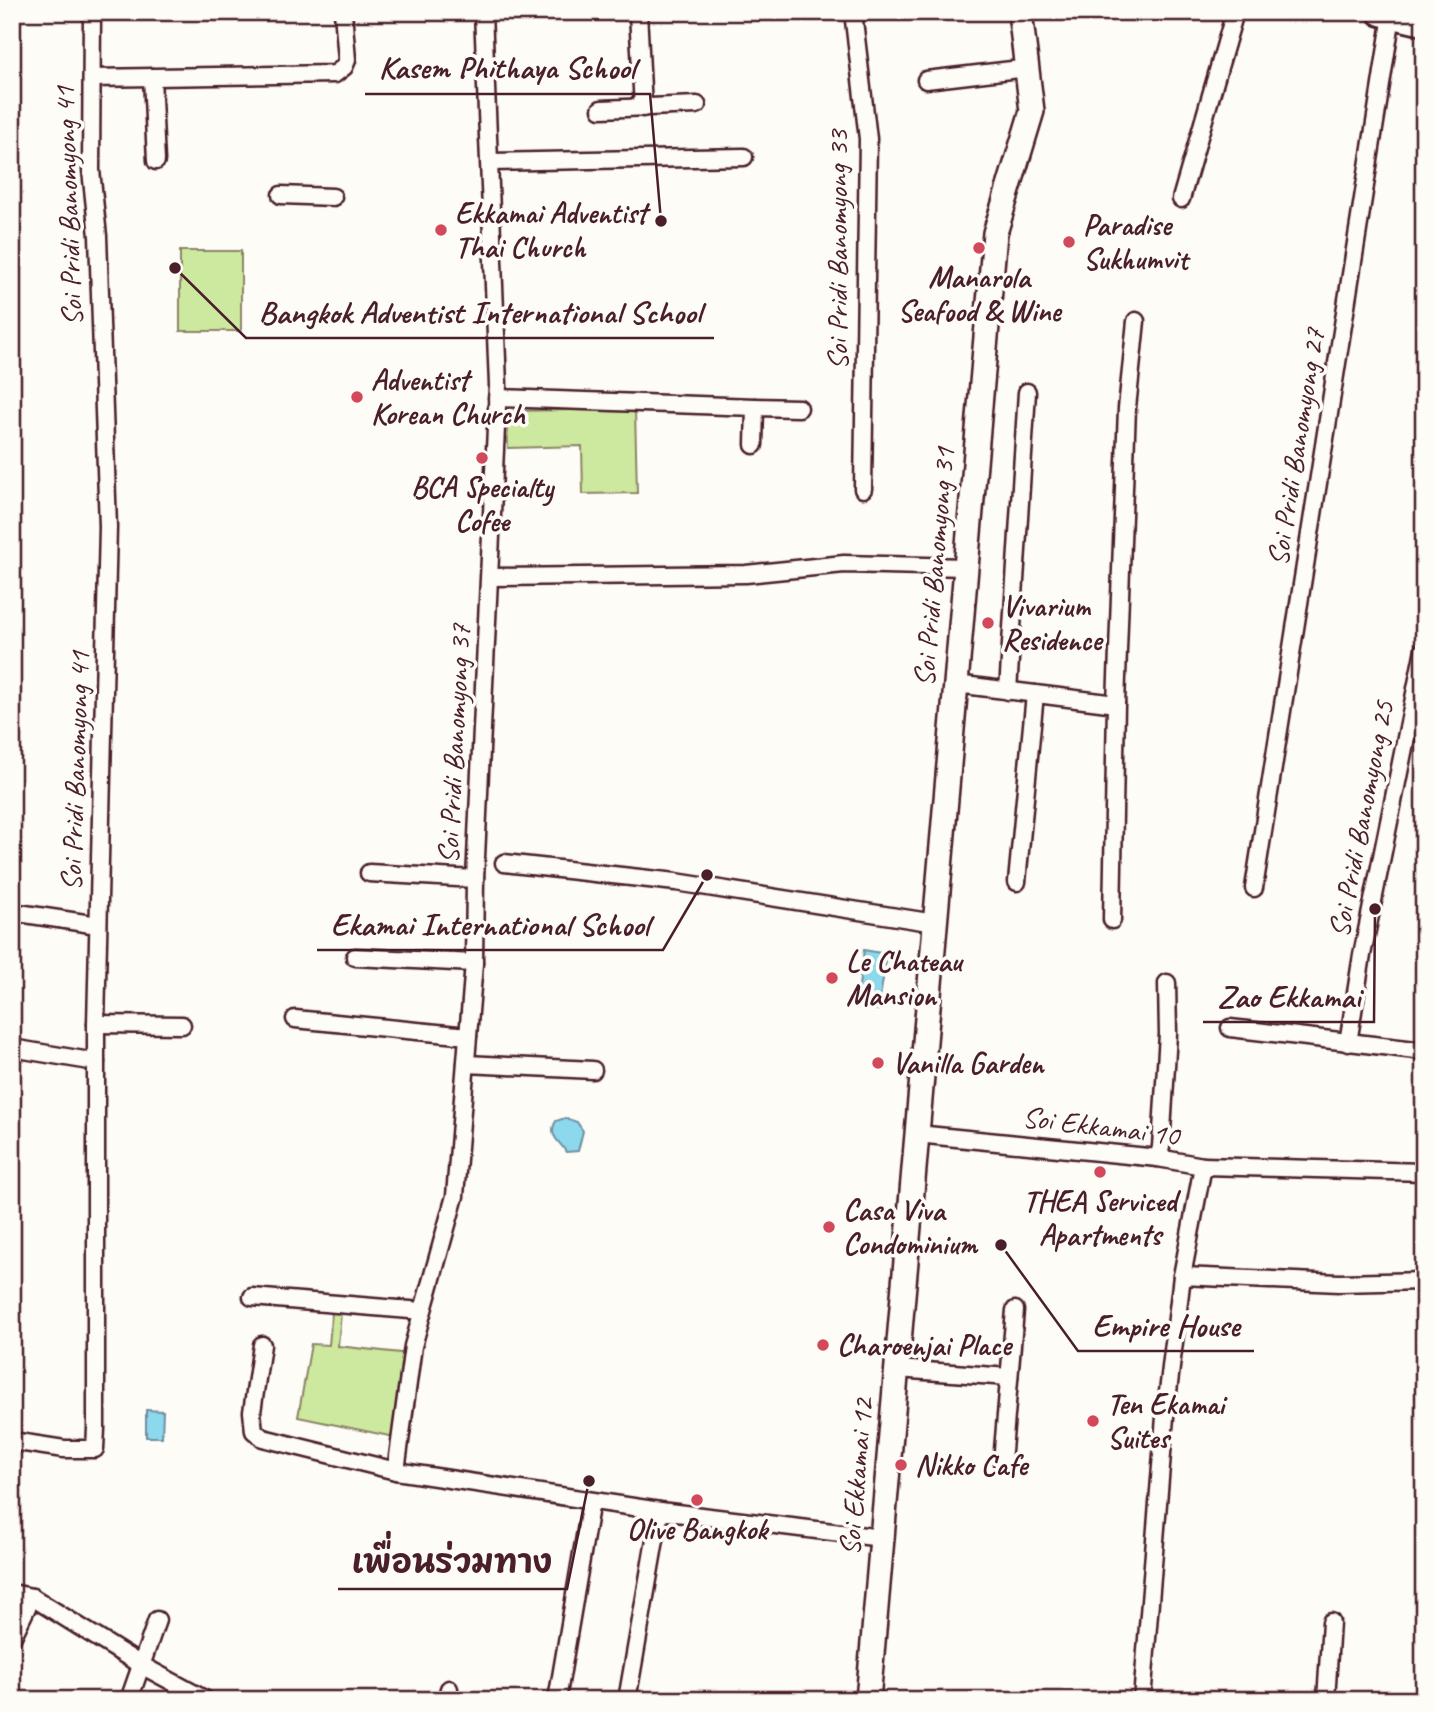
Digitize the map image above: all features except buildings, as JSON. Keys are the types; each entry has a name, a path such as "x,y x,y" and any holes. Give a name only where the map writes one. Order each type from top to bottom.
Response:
{"street":[{"name":"Soi Pridi Banomyong 41","path":"12,1441 64,1449 94,1449 96,1024 108,527 97,236 91,170 92,12"},
{"path":"92,78 335,74 344,67 346,60 343,12"},
{"name":"Soi Pridi Banomyong 37","path":"396,1471 410,1360 455,1196 474,963 475,879 498,398 483,12"},
{"path":"638,12 643,108"},
{"name":"Soi Pridi Banomyong 33","path":"853,12 869,139 863,489"},
{"name":"Soi Pridi Banomyong 31","path":"917,1134 995,233 1032,111 1020,12"},
{"path":"1181,199 1235,12"},
{"name":"Soi Pridi Banomyong 27","path":"1254,888 1402,16"},
{"path":"926,80 1028,68"},
{"path":"152,77 156,161"},
{"path":"601,109 697,105"},
{"path":"490,162 744,157"},
{"path":"281,195 333,197"},
{"path":"1112,920 1116,704 1127,408 1136,321"},
{"path":"1008,691 1027,392"},
{"path":"498,398 799,408"},
{"path":"754,445 755,407"},
{"path":"490,577 746,574 844,564 965,567"},
{"name":"Soi Pridi Banomyong 25","path":"1348,1042 1362,955 1424,649"},
{"path":"956,684 1116,704"},
{"path":"1017,882 1035,694"},
{"path":"504,863 676,882 935,923"},
{"path":"369,873 475,879"},
{"path":"12,912 98,925"},
{"path":"355,957 474,963"},
{"path":"1158,1158 1161,1147 1168,1034 1167,983"},
{"path":"295,1019 468,1036"},
{"path":"96,1024 182,1025"},
{"path":"1230,1028 1424,1051"},
{"path":"12,1048 96,1062"},
{"path":"466,1064 593,1070"},
{"name":"Soi Ekkamai 10","path":"917,1134 1158,1158 1203,1166 1182,1276 1165,1417 1142,1700"},
{"name":"Soi Ekkamai 12","path":"868,1700 917,1134"},
{"path":"1203,1166 1424,1172"},
{"path":"1182,1276 1339,1283 1424,1280"},
{"path":"252,1297 422,1311"},
{"path":"1002,1462 1015,1310"},
{"path":"262,1345 252,1412 254,1431 263,1438 396,1471 660,1511 882,1538"},
{"path":"897,1369 1009,1377"},
{"path":"557,1700 591,1501"},
{"path":"627,1700 660,1511"},
{"path":"12,1593 32,1597 141,1665 206,1700"},
{"path":"12,1638 32,1597"},
{"path":"129,1700 157,1620"},
{"path":"1326,1700 1331,1622"}],"green space":[{"path":"180,251 241,251 241,331 180,331"},
{"path":"635,409 637,493 583,494 582,446 508,448 507,411"},
{"path":"332,1312 341,1313 338,1346 409,1354 399,1438 298,1417 311,1344 329,1345"}],"water":[{"path":"864,950 887,954 878,1010 856,1007"},
{"path":"565,1118 577,1122 583,1131 578,1151 566,1152 555,1138 553,1131 556,1121"},
{"path":"146,1410 163,1411 162,1437 146,1437"}],"place":[{"name":"Kasem Phithaya School","path":"661,221"},
{"name":"Ekkamai Adventist Thai Church","path":"441,230"},
{"name":"Paradise Sukhumvit","path":"1069,242"},
{"name":"Manarola Seafood & Wine","path":"979,248"},
{"name":"Bangkok Adventist International School","path":"175,268"},
{"name":"Adventist Korean Church","path":"357,397"},
{"name":"BCA Specialty Cofee","path":"482,458"},
{"name":"Vivarium Residence","path":"988,623"},
{"name":"Ekamai International School","path":"707,875"},
{"name":"Zao Ekkamai","path":"1375,909"},
{"name":"Le Chateau Mansion","path":"832,978"},
{"name":"Vanilla Garden","path":"878,1063"},
{"name":"THEA Serviced Apartments","path":"1100,1172"},
{"name":"Casa Viva Condominium","path":"829,1227"},
{"name":"Empire House","path":"1001,1245"},
{"name":"Charoenjai Place","path":"823,1345"},
{"name":"Ten Ekamai Suites","path":"1093,1421"},
{"name":"Nikko Cafe","path":"901,1465"},
{"name":"เพื่อนร่วมทาง","path":"589,1481"},
{"name":"Olive Bangkok","path":"697,1500"}]}
